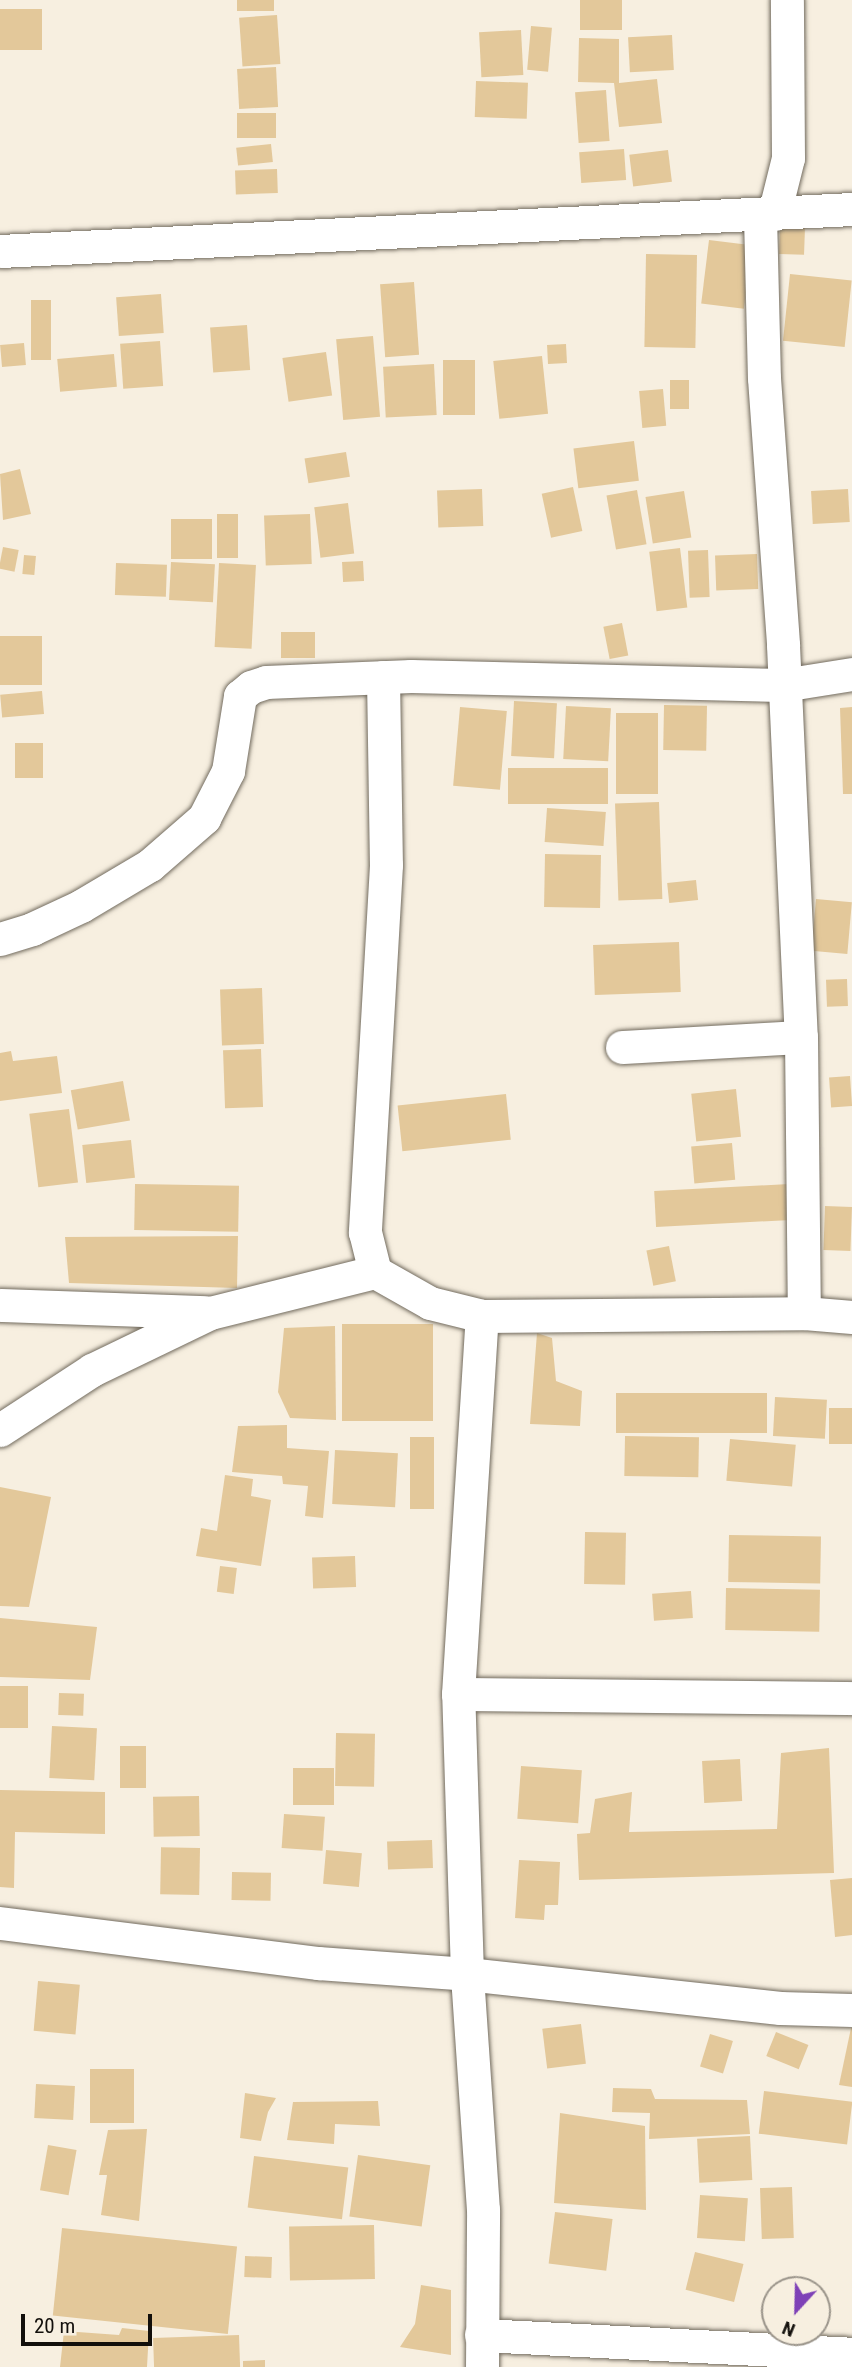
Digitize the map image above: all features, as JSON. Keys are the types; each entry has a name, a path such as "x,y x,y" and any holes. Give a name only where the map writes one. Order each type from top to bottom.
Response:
{"street":[{"path":"787,0 788,158 767,215 764,378 801,1037 804,1313"},
{"path":"0,251 852,209"},
{"path":"0,939 44,923 150,865 204,818 228,771 240,696 251,687 266,682 383,677 783,685 852,674"},
{"path":"375,1272 365,1232 386,865 383,677"},
{"path":"622,1047 801,1037"},
{"path":"0,1430 92,1370 210,1313 375,1272 430,1303 482,1315 804,1313 852,1317"},
{"path":"0,1305 210,1313"},
{"path":"482,1315 458,1694 467,1974 483,2210 481,2351 852,2354"},
{"path":"458,1694 852,1698"},
{"path":"0,1923 317,1963 467,1974 780,2008 852,2010"}],"building":[{"path":"237,0 274,0 274,11 237,11"},
{"path":"580,0 622,0 622,30 580,30"},
{"path":"0,9 42,9 42,50 0,50"},
{"path":"277,15 280,64 243,67 239,18"},
{"path":"531,26 552,28 548,72 527,70"},
{"path":"521,30 523,75 481,77 479,32"},
{"path":"672,35 674,70 630,72 628,37"},
{"path":"579,38 619,39 619,83 657,79 662,123 619,127 614,83 578,82"},
{"path":"276,67 278,107 239,109 237,69"},
{"path":"476,81 528,83 527,119 475,117"},
{"path":"606,90 610,141 579,143 575,92"},
{"path":"237,113 276,113 276,138 237,138"},
{"path":"271,144 273,162 238,166 236,148"},
{"path":"624,149 626,180 581,183 579,152"},
{"path":"668,150 672,182 633,187 629,155"},
{"path":"277,169 278,193 236,194 235,170"},
{"path":"780,227 805,228 804,255 779,254"},
{"path":"709,240 752,245 744,309 701,304"},
{"path":"646,254 697,255 695,348 644,347"},
{"path":"790,274 852,280 845,347 783,341"},
{"path":"414,282 419,355 385,357 380,284"},
{"path":"161,294 164,333 119,336 116,297"},
{"path":"31,300 51,300 51,360 31,360"},
{"path":"247,325 250,370 213,372 210,328"},
{"path":"373,336 380,417 343,420 336,339"},
{"path":"160,341 163,386 123,389 120,344"},
{"path":"24,343 26,365 2,367 0,345"},
{"path":"566,344 567,363 548,364 547,345"},
{"path":"326,352 332,396 289,402 282,358"},
{"path":"114,354 117,387 60,392 57,359"},
{"path":"542,356 548,414 499,419 493,361"},
{"path":"443,360 475,360 475,415 443,415"},
{"path":"434,364 437,415 386,418 383,367"},
{"path":"670,380 689,380 689,409 670,409"},
{"path":"663,389 666,426 642,428 639,391"},
{"path":"634,441 639,481 578,488 573,448"},
{"path":"346,452 350,477 308,483 305,459"},
{"path":"20,469 31,514 3,520 0,474"},
{"path":"573,487 582,531 551,538 542,494"},
{"path":"482,489 483,526 438,528 437,491"},
{"path":"848,489 850,522 813,524 811,491"},
{"path":"637,490 647,544 616,550 606,495"},
{"path":"684,491 691,537 653,544 645,497"},
{"path":"348,503 354,554 320,558 314,507"},
{"path":"217,514 238,514 238,558 217,558"},
{"path":"310,514 312,564 266,566 264,516"},
{"path":"171,519 212,519 212,559 171,559"},
{"path":"3,547 19,550 15,572 0,569"},
{"path":"680,548 687,608 657,611 649,552"},
{"path":"708,550 710,597 690,598 688,551"},
{"path":"757,554 758,589 716,590 715,555"},
{"path":"24,555 36,556 34,575 22,574"},
{"path":"363,561 364,581 343,582 342,562"},
{"path":"171,562 215,564 213,602 169,600"},
{"path":"116,563 167,565 166,597 115,595"},
{"path":"219,563 256,565 252,649 215,647"},
{"path":"622,623 628,655 610,659 603,627"},
{"path":"281,632 315,632 315,658 281,658"},
{"path":"0,636 42,636 42,685 0,685"},
{"path":"42,691 44,714 2,718 0,695"},
{"path":"514,701 557,703 554,758 511,756"},
{"path":"664,705 707,706 706,751 663,750"},
{"path":"566,706 611,708 608,761 563,759"},
{"path":"460,707 507,711 500,790 453,786"},
{"path":"852,707 852,794 843,794 840,708"},
{"path":"616,713 658,713 658,794 616,794"},
{"path":"15,743 43,743 43,778 15,778"},
{"path":"508,768 608,768 608,804 508,804"},
{"path":"659,802 662,899 618,900 615,804"},
{"path":"547,808 606,812 603,846 545,842"},
{"path":"545,854 601,855 600,908 544,907"},
{"path":"696,880 698,900 669,903 667,883"},
{"path":"816,899 852,902 847,954 811,951"},
{"path":"679,942 681,992 595,995 593,945"},
{"path":"847,979 848,1006 827,1007 826,980"},
{"path":"262,988 264,1044 222,1045 220,989"},
{"path":"261,1049 263,1107 225,1108 223,1050"},
{"path":"11,1051 13,1061 57,1056 62,1093 0,1101 0,1053"},
{"path":"850,1076 852,1106 831,1107 829,1077"},
{"path":"123,1081 130,1120 78,1130 71,1090"},
{"path":"736,1089 741,1137 696,1141 691,1094"},
{"path":"506,1094 511,1140 402,1151 398,1105"},
{"path":"69,1109 78,1182 38,1187 29,1114"},
{"path":"131,1140 135,1178 86,1183 82,1145"},
{"path":"732,1143 735,1180 694,1183 691,1147"},
{"path":"135,1184 239,1186 238,1232 134,1230"},
{"path":"789,1184 791,1220 656,1227 654,1191"},
{"path":"825,1206 852,1207 850,1251 823,1250"},
{"path":"238,1236 237,1288 69,1283 65,1237"},
{"path":"669,1246 676,1281 653,1286 646,1250"},
{"path":"342,1324 433,1324 433,1421 342,1421"},
{"path":"335,1326 336,1420 290,1418 278,1392 284,1328"},
{"path":"537,1333 552,1338 556,1381 582,1391 580,1426 530,1424"},
{"path":"616,1393 767,1393 767,1433 616,1433"},
{"path":"775,1397 827,1400 825,1439 773,1436"},
{"path":"829,1408 852,1408 852,1444 829,1444"},
{"path":"287,1425 287,1448 329,1451 323,1518 305,1516 308,1486 283,1484 282,1476 232,1472 238,1426"},
{"path":"625,1436 699,1437 698,1477 624,1476"},
{"path":"410,1437 434,1437 434,1509 410,1509"},
{"path":"730,1439 796,1445 792,1487 726,1481"},
{"path":"335,1450 398,1453 395,1507 332,1504"},
{"path":"225,1475 253,1479 251,1496 271,1500 261,1566 196,1556 201,1528 217,1531"},
{"path":"0,1487 51,1497 29,1607 0,1606"},
{"path":"585,1532 626,1533 625,1585 584,1584"},
{"path":"729,1535 821,1537 820,1584 728,1582"},
{"path":"355,1556 356,1587 313,1588 312,1558"},
{"path":"220,1566 237,1568 234,1594 217,1592"},
{"path":"726,1588 820,1590 819,1632 725,1630"},
{"path":"691,1591 693,1618 654,1621 652,1594"},
{"path":"0,1618 97,1627 90,1680 0,1677"},
{"path":"0,1686 28,1686 28,1728 0,1728"},
{"path":"59,1693 84,1694 83,1716 58,1715"},
{"path":"52,1726 97,1728 94,1780 49,1778"},
{"path":"336,1733 375,1734 374,1787 335,1786"},
{"path":"120,1746 146,1746 146,1788 120,1788"},
{"path":"829,1748 834,1873 579,1880 577,1834 590,1833 595,1799 632,1792 629,1832 777,1829 781,1753"},
{"path":"740,1759 742,1801 704,1803 702,1761"},
{"path":"521,1766 582,1770 578,1823 517,1819"},
{"path":"293,1768 334,1768 334,1805 293,1805"},
{"path":"0,1790 105,1792 105,1834 15,1832 14,1888 0,1887"},
{"path":"199,1796 200,1836 154,1837 153,1797"},
{"path":"284,1814 325,1817 323,1851 282,1848"},
{"path":"432,1840 433,1868 388,1870 387,1842"},
{"path":"161,1847 200,1848 199,1895 160,1894"},
{"path":"326,1850 362,1853 359,1887 323,1884"},
{"path":"519,1860 560,1862 558,1905 545,1905 544,1920 515,1918"},
{"path":"232,1872 271,1873 271,1901 232,1900"},
{"path":"852,1878 852,1935 835,1937 830,1880"},
{"path":"38,1981 80,1985 75,2034 34,2031"},
{"path":"581,2024 586,2064 547,2068 542,2029"},
{"path":"852,2028 852,2087 839,2085"},
{"path":"776,2032 808,2045 799,2069 766,2056"},
{"path":"710,2034 733,2041 723,2074 700,2067"},
{"path":"90,2069 134,2069 134,2123 90,2123"},
{"path":"36,2084 75,2086 73,2120 34,2118"},
{"path":"613,2088 651,2089 655,2099 747,2100 750,2134 649,2139 650,2113 612,2112"},
{"path":"764,2091 852,2102 847,2145 759,2134"},
{"path":"245,2093 276,2098 268,2112 261,2141 240,2138"},
{"path":"378,2101 380,2126 335,2124 334,2144 287,2140 293,2102"},
{"path":"560,2113 645,2126 646,2210 554,2203"},
{"path":"147,2129 139,2221 101,2215 107,2175 99,2175 108,2130"},
{"path":"750,2136 752,2180 699,2183 697,2139"},
{"path":"48,2145 77,2150 69,2195 40,2190"},
{"path":"358,2155 430,2165 422,2227 349,2216"},
{"path":"254,2156 348,2168 342,2219 248,2208"},
{"path":"792,2187 794,2238 762,2239 760,2188"},
{"path":"700,2195 748,2198 745,2241 697,2238"},
{"path":"555,2212 613,2219 606,2271 549,2264"},
{"path":"374,2225 375,2279 290,2280 289,2226"},
{"path":"62,2228 237,2246 228,2334 53,2316"},
{"path":"695,2252 744,2264 734,2302 686,2290"},
{"path":"245,2256 272,2257 271,2278 244,2277"},
{"path":"421,2285 451,2290 451,2355 400,2347 415,2324"},
{"path":"122,2328 149,2331 147,2367 60,2367 64,2331 119,2335"},
{"path":"239,2335 240,2367 154,2367 153,2338"},
{"path":"265,2360 265,2367 243,2367 243,2361"}]}
